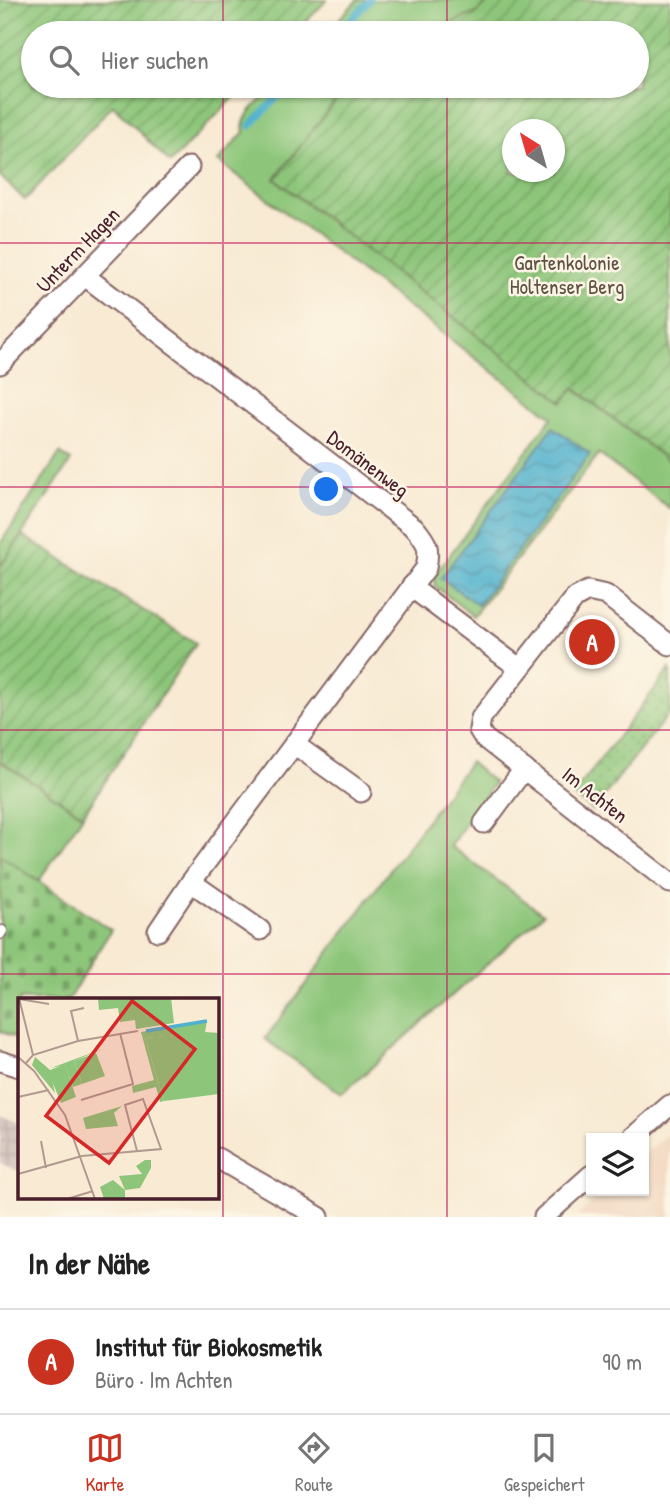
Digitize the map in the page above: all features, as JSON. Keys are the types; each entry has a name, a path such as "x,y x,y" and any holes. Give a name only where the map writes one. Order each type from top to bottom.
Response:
{"street":[{"name":"Unterm Hagen","path":"0,364 189,167"},
{"name":"Domänenweg","path":"85,276 415,528 424,538 429,550 426,568 191,882 158,931"},
{"path":"411,587 519,668"},
{"name":"Im Achten","path":"670,645 606,595 588,591 575,598 519,668 481,718 479,730 484,738 670,883"},
{"path":"295,744 361,792"},
{"path":"484,823 524,769"},
{"path":"191,882 260,930"},
{"path":"0,1060 18,1067"},
{"path":"638,1133 670,1105"},
{"path":"219,1159 319,1217"},
{"path":"544,1217 586,1179"}],"shaded area":[{"path":"0,1115 18,1123 18,1171 0,1163"},
{"path":"670,1132 670,1217 576,1217 599,1196 649,1196 649,1151"}],"green space":[{"path":"0,0 327,0 307,21 21,21 21,98 233,98 170,163 113,105 25,200 0,176"},
{"path":"357,0 490,0 477,13 456,21 337,21"},
{"name":"Gartenkolonie Holtenser Berg","path":"490,0 670,0 670,462 574,388 563,402 275,179 338,98 649,98 649,21 456,21 477,13"},
{"path":"263,98 338,98 275,179 563,401 573,388 670,462 670,509 599,454 473,616 435,586 434,576 552,417 218,161 244,132 245,119"},
{"path":"60,453 71,461 0,567 0,544"},
{"path":"22,535 196,643 83,815 0,761 0,567"},
{"path":"670,669 670,712 593,810 573,795"},
{"path":"0,761 83,815 39,881 0,856"},
{"path":"470,762 494,783 450,846 543,914 342,1094 265,1039"},
{"path":"0,855 111,930 69,998 18,998 18,1039 0,1031"}],"water":[{"path":"553,427 590,454 478,605 441,578"}],"waterway":[{"path":"350,21 370,0"},
{"path":"250,126 277,98"}],"place":[{"name":"Institut für Biokosmetik","path":"592,642"}]}
